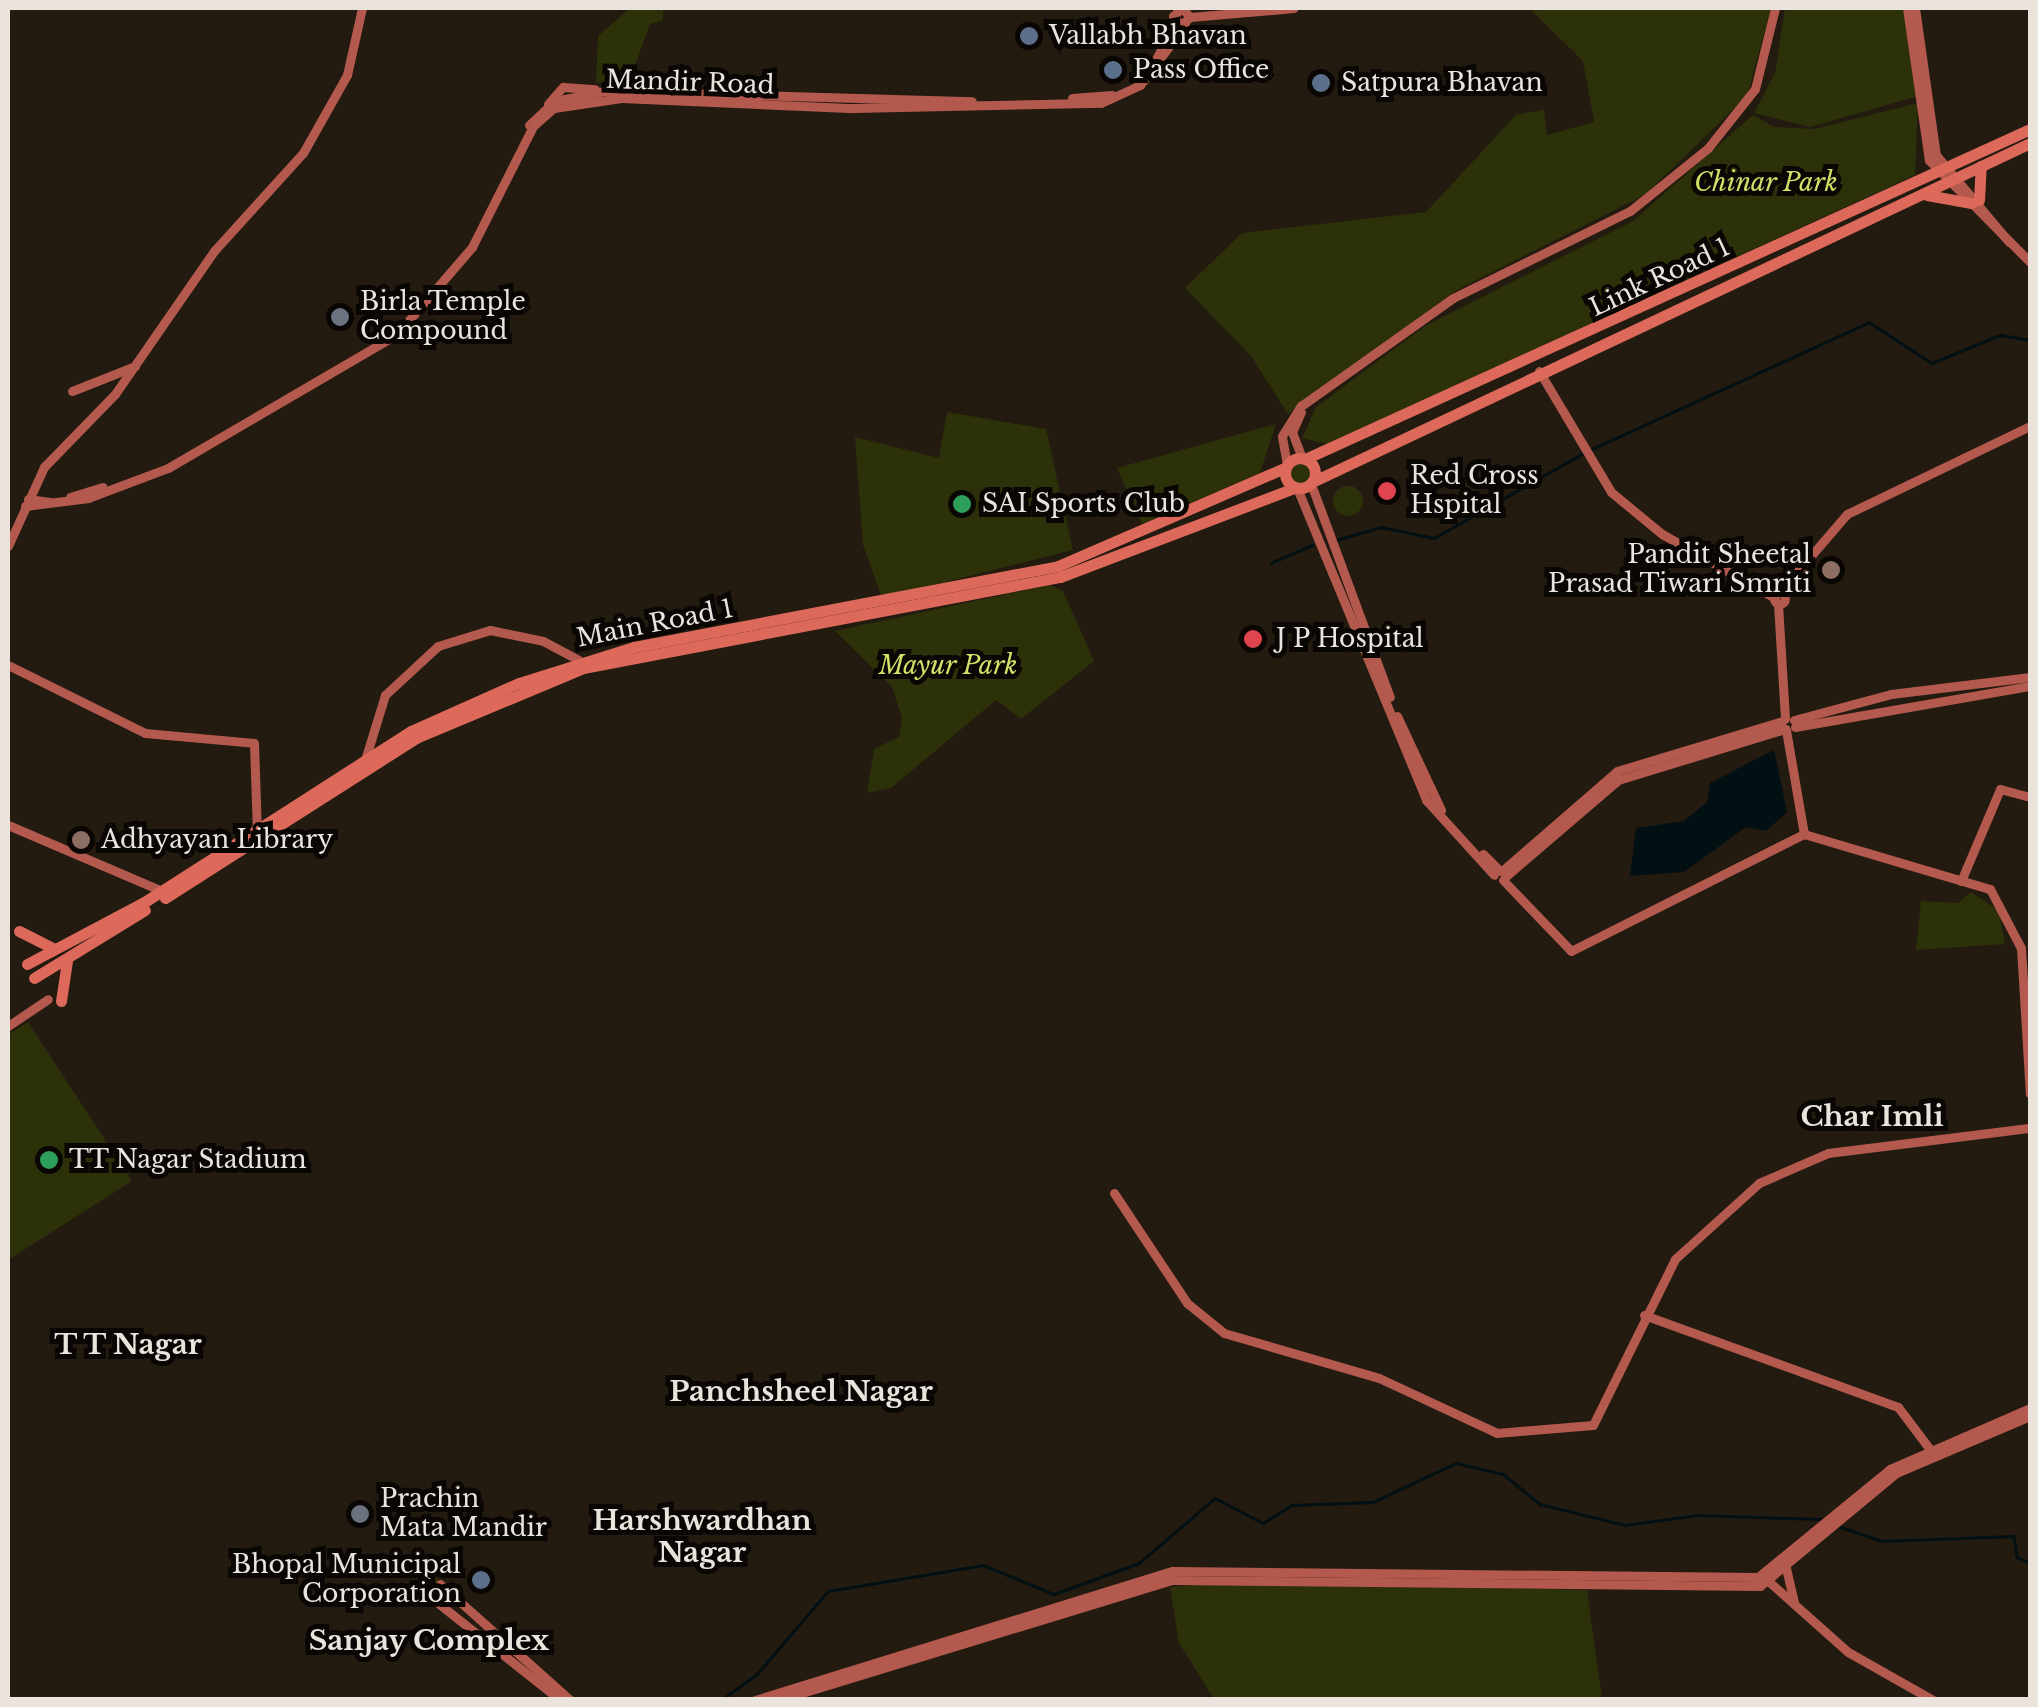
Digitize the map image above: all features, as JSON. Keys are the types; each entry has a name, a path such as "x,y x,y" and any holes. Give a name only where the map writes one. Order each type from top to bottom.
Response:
{"main road":[{"name":"Link Road 1","path":"1296,488 1539,370 1920,195 2030,129"},
{"name":"Link Road 1","path":"1286,466 2030,142"},
{"path":"1920,195 1975,202 1981,166"},
{"path":"1304,459 1311,483"},
{"path":"1286,466 1296,488"},
{"name":"Main Road 1","path":"27,964 65,953 257,834 365,760 438,718 578,660 803,625 1058,566 1286,466"},
{"name":"Main Road 1","path":"34,978 65,953 162,891 416,738 583,668 1060,577 1296,488"},
{"path":"19,931 65,953 55,1000"}],"street":[{"path":"8,546 44,466 135,365 214,250 303,154 347,75 362,8"},
{"path":"1178,8 1183,21"},
{"path":"1178,8 1183,21"},
{"path":"1183,21 1294,8"},
{"path":"1304,459 1292,430 1304,409 1468,293 1637,212 1708,154 1761,88 1777,8"},
{"path":"1286,466 1282,436 1295,410 1453,298 1630,211 1708,148 1755,89 1777,8"},
{"path":"1907,8 1946,177"},
{"path":"1915,8 1934,147 1946,177 1975,202 2030,262"},
{"name":"Mandir Road","path":"27,502 88,498 168,468 416,320 499,208 533,126 554,108 622,98 936,104 1112,95 1155,62 1183,21"},
{"name":"Mandir Road","path":"27,502 55,501 176,458 415,314 494,206 548,104 604,91 936,104"},
{"path":"72,391 135,365"},
{"path":"1539,370 1587,459 1662,534 1780,598"},
{"path":"1804,834 1791,750 1780,598 1793,576 1847,514 2030,426"},
{"path":"1311,483 1432,797 1571,952 1804,834 1962,881 1995,892 2016,927 2030,1094"},
{"path":"1296,488 1426,800 1501,875"},
{"path":"365,760 385,695 438,646 490,630 578,660"},
{"path":"8,666 145,733 254,743 257,834"},
{"path":"1501,875 1618,780 1789,724 2030,677"},
{"path":"1826,716 2030,686"},
{"path":"1962,881 2000,789 2030,797"},
{"path":"8,825 162,891"},
{"path":"8,1026 55,1000"},
{"path":"1114,1193 1187,1304 1224,1333 1378,1378 1495,1432 1593,1425 1644,1315 1688,1242 1777,1172 1870,1144 2030,1128"},
{"path":"1644,1315 1898,1407 1932,1451"},
{"path":"1766,1579 1847,1508 1932,1451 2030,1408"},
{"path":"1932,1451 2030,1416"},
{"path":"755,1700 1154,1575 1766,1579 1786,1568 1824,1528"},
{"path":"1786,1568 1795,1606"},
{"path":"779,1700 1161,1581 1256,1575"},
{"path":"1766,1579 1848,1652 1933,1700"},
{"path":"440,1584 570,1700"},
{"path":"429,1596 560,1700"}],"green space":[{"path":"630,8 664,8 662,21 650,24 630,79 596,83 598,36"},
{"path":"1529,8 1771,8 1747,96 1646,194 1455,291 1288,414 1251,356 1185,288 1242,233 1426,212 1516,115 1544,110 1547,135 1594,122 1583,61"},
{"path":"1785,8 1903,8 1918,96 1810,127 1754,113 1775,73"},
{"name":"Chinar Park","path":"1918,103 1915,175 1327,444 1302,438 1316,407 1425,326 1633,221 1753,115 1774,127 1815,129"},
{"name":"SAI Sports Club","path":"947,412 1046,429 1073,550 882,598 863,545 855,437 939,458"},
{"path":"1276,424 1260,473 1142,524 1117,468"},
{"path":"1295,462 1303,462 1310,473 1303,484 1295,484 1288,477 1288,469"},
{"path":"1348,486 1358,491 1363,501 1358,511 1348,516 1338,511 1333,501 1338,491"},
{"name":"Mayur Park","path":"1050,585 1063,591 1094,661 1021,719 996,700 891,788 867,793 874,749 899,737 902,718 892,687 835,631"},
{"path":"1971,892 1999,911 2005,944 1916,950 1921,901 1958,903"},
{"path":"28,1022 132,1181 8,1260 8,1035"},
{"path":"427,1571 435,1574 435,1590 427,1593 419,1590 416,1582 419,1574"},
{"path":"1238,1582 1587,1590 1602,1699 1214,1699 1179,1643 1170,1587"}],"shaded area":[{"path":"1774,750 1787,812 1766,831 1746,827 1684,872 1630,876 1636,828 1684,821 1707,802 1710,783"}],"waterway":[{"path":"1590,450 1869,322 1932,363 2000,335 2030,340"},
{"path":"1336,540 1381,527 1434,538 1582,454"},
{"path":"1271,563 1312,545"},
{"path":"721,1700 757,1674 828,1591 983,1565 1054,1594 1139,1563 1215,1498 1263,1523 1292,1505 1373,1502 1456,1463 1503,1474 1540,1504 1625,1525 1698,1515 1821,1519"},
{"path":"1838,1526 1882,1541 2014,1536 2017,1557 2030,1563"}],"place":[{"name":"Vallabh Bhavan","path":"1029,36"},
{"name":"Pass Office","path":"1113,70"},
{"name":"Satpura Bhavan","path":"1321,83"},
{"name":"Birla Temple Compound","path":"340,317"},
{"name":"Red Cross Hspital","path":"1387,491"},
{"name":"SAI Sports Club","path":"962,504"},
{"name":"Pandit Sheetal Prasad Tiwari Smriti","path":"1831,570"},
{"name":"J P Hospital","path":"1253,639"},
{"name":"Adhyayan Library","path":"81,840"},
{"name":"TT Nagar Stadium","path":"49,1160"},
{"name":"Prachin Mata Mandir","path":"360,1514"},
{"name":"Bhopal Municipal Corporation","path":"481,1580"}],"district":[{"name":"Char Imli","path":"1872,1117"},
{"name":"T T Nagar","path":"128,1345"},
{"name":"Panchsheel Nagar","path":"801,1392"},
{"name":"Harshwardhan Nagar","path":"702,1537"},
{"name":"Sanjay Complex","path":"429,1641"}]}
